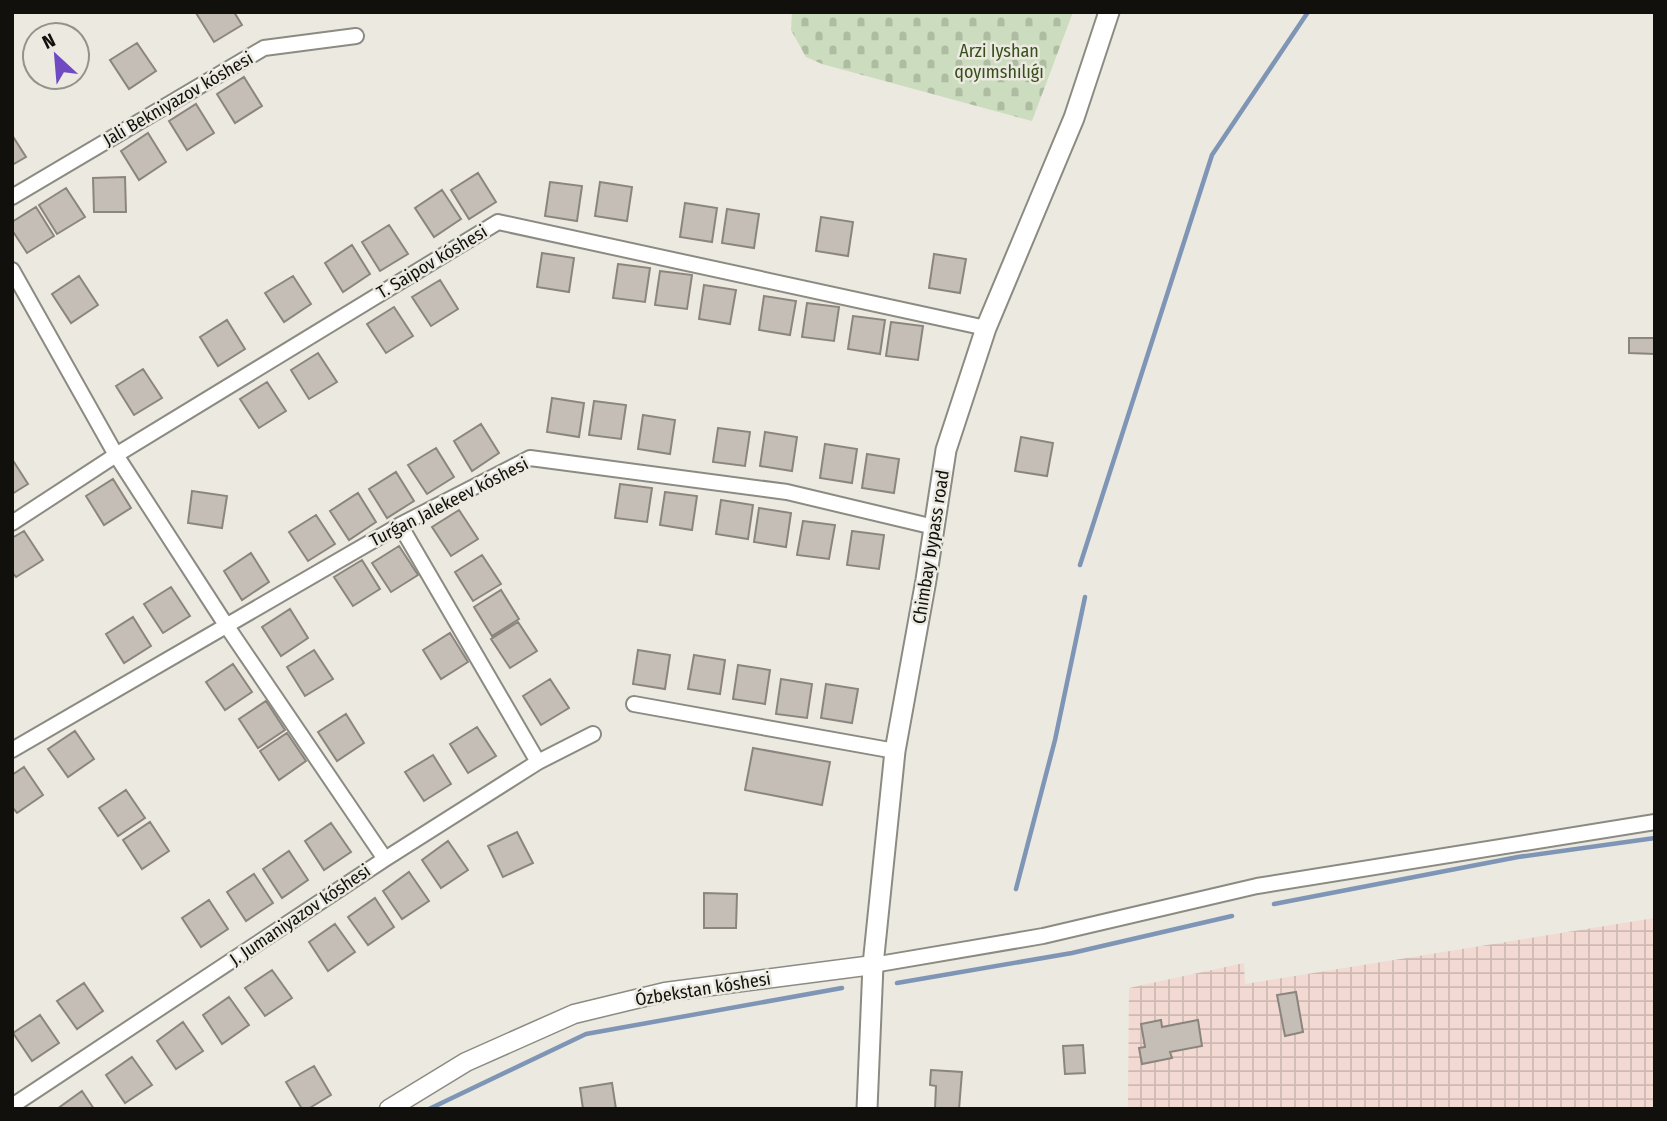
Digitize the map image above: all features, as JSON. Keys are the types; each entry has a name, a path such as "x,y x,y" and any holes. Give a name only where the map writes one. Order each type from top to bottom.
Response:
{"main road":[{"name":"Chimbay bypass road","path":"867,1109 873,965 895,751 946,450 986,328 1074,118 1109,12"}],"street":[{"name":"Jali Bekniyazov kóshesi","path":"12,197 264,48 356,36"},
{"name":"T. Saipov kóshesi","path":"12,523 116,455 498,222 986,328"},
{"path":"12,270 116,455 226,625 385,859"},
{"name":"Turǵan Jalekeev kóshesi","path":"12,750 400,525 530,458 787,492 934,527"},
{"path":"400,525 538,762"},
{"path":"634,704 895,751"},
{"name":"J. Jumaniyazov kóshesi","path":"12,1106 385,859 538,762 593,734"},
{"path":"873,965 1043,936 1257,886 1655,822"},
{"name":"Ózbekstan kóshesi","path":"389,1109 466,1062 573,1014 665,992 873,965"}],"shaded area":[{"path":"1655,918 1655,1109 1128,1109 1129,988 1244,963 1245,984"}],"green space":[{"name":"Arzi Iyshan qoyımshılıǵı","path":"792,12 1073,12 1032,121 822,64 806,57 791,30"}],"building":[{"path":"197,12 234,12 242,25 214,42"},
{"path":"137,43 156,71 129,89 110,60"},
{"path":"244,77 262,106 235,123 217,94"},
{"path":"196,104 214,133 187,150 169,121"},
{"path":"148,133 166,162 139,180 121,151"},
{"path":"12,135 26,157 12,165"},
{"path":"478,173 496,202 469,219 451,190"},
{"path":"125,177 126,212 94,212 93,178"},
{"path":"550,182 582,186 577,221 545,216"},
{"path":"600,182 632,187 627,221 595,216"},
{"path":"66,188 85,217 57,234 39,205"},
{"path":"442,190 461,219 434,237 415,208"},
{"path":"685,203 717,208 712,242 680,237"},
{"path":"36,207 54,236 27,253 12,230 12,222"},
{"path":"727,209 759,214 754,248 722,243"},
{"path":"821,217 853,222 848,256 816,251"},
{"path":"389,225 408,254 380,271 362,242"},
{"path":"352,245 370,274 343,292 325,263"},
{"path":"542,253 574,258 569,292 537,287"},
{"path":"934,254 966,259 960,293 929,288"},
{"path":"618,264 650,268 645,302 613,298"},
{"path":"660,271 692,275 687,309 655,305"},
{"path":"79,276 98,305 71,323 52,294"},
{"path":"293,276 311,304 284,322 265,293"},
{"path":"440,280 458,309 431,326 412,297"},
{"path":"704,285 736,290 730,324 699,319"},
{"path":"764,296 796,301 790,335 759,330"},
{"path":"807,303 839,307 834,341 802,337"},
{"path":"394,307 413,336 386,353 367,324"},
{"path":"853,316 885,320 880,354 848,349"},
{"path":"227,320 245,349 218,366 200,337"},
{"path":"891,322 923,326 918,360 886,356"},
{"path":"1629,338 1655,338 1655,354 1629,353"},
{"path":"318,353 337,382 309,399 291,370"},
{"path":"143,369 162,398 134,415 116,386"},
{"path":"267,382 286,411 259,428 240,399"},
{"path":"552,398 584,403 579,437 547,432"},
{"path":"594,401 626,405 621,439 589,435"},
{"path":"643,415 675,420 670,454 638,449"},
{"path":"481,424 499,453 472,471 454,441"},
{"path":"718,428 750,432 745,466 713,462"},
{"path":"765,432 797,437 792,471 760,466"},
{"path":"1021,437 1053,443 1047,476 1015,471"},
{"path":"825,444 857,449 852,483 820,478"},
{"path":"436,448 454,477 427,494 408,465"},
{"path":"867,454 899,459 894,493 862,488"},
{"path":"12,459 28,484 12,494"},
{"path":"396,472 414,501 387,518 369,489"},
{"path":"113,479 131,508 104,525 86,496"},
{"path":"620,484 652,488 647,522 615,518"},
{"path":"192,491 227,496 222,528 188,523"},
{"path":"665,492 697,496 692,530 660,525"},
{"path":"358,493 376,522 349,540 330,511"},
{"path":"721,500 753,505 748,539 716,534"},
{"path":"759,508 791,513 786,547 754,542"},
{"path":"459,510 478,539 451,556 432,527"},
{"path":"316,515 335,544 308,561 289,532"},
{"path":"803,521 835,525 829,559 797,555"},
{"path":"24,531 43,560 16,577 12,572 12,538"},
{"path":"852,531 884,535 879,569 847,565"},
{"path":"399,546 418,575 391,592 372,563"},
{"path":"251,553 269,582 242,600 224,571"},
{"path":"482,555 501,584 473,601 455,572"},
{"path":"362,560 380,589 353,606 334,577"},
{"path":"171,587 190,616 163,633 144,604"},
{"path":"501,590 519,619 492,636 474,607"},
{"path":"290,609 308,638 281,656 262,627"},
{"path":"133,617 151,646 124,663 106,634"},
{"path":"518,622 537,651 510,668 491,639"},
{"path":"450,633 468,662 441,679 423,650"},
{"path":"314,650 333,679 305,696 287,667"},
{"path":"638,650 670,655 665,689 633,684"},
{"path":"694,655 725,660 720,694 688,689"},
{"path":"233,664 252,692 225,710 206,682"},
{"path":"738,665 770,670 765,704 733,699"},
{"path":"550,679 569,708 541,725 523,696"},
{"path":"781,679 812,684 807,718 776,714"},
{"path":"826,684 858,689 852,723 821,718"},
{"path":"266,701 285,730 258,748 239,719"},
{"path":"346,714 364,743 337,761 318,732"},
{"path":"477,727 496,756 468,773 450,744"},
{"path":"75,731 94,759 68,777 48,749"},
{"path":"287,733 306,761 279,780 260,751"},
{"path":"753,748 830,762 822,805 745,790"},
{"path":"433,755 451,784 424,801 405,772"},
{"path":"24,767 43,795 17,813 12,807 12,775"},
{"path":"126,790 145,818 118,836 99,808"},
{"path":"150,822 169,851 142,869 123,840"},
{"path":"331,823 351,852 324,870 305,841"},
{"path":"517,832 533,863 503,877 488,846"},
{"path":"448,841 468,870 441,888 422,860"},
{"path":"289,851 308,880 282,898 263,869"},
{"path":"409,872 429,901 402,919 383,891"},
{"path":"254,874 273,903 246,921 227,892"},
{"path":"704,893 737,894 736,928 704,928"},
{"path":"375,898 394,927 368,945 348,917"},
{"path":"209,900 228,929 201,947 182,918"},
{"path":"335,924 355,952 328,971 309,942"},
{"path":"272,970 292,998 265,1016 245,988"},
{"path":"84,983 103,1011 77,1029 57,1001"},
{"path":"1296,992 1303,1032 1285,1036 1277,995"},
{"path":"229,997 249,1025 222,1044 203,1015"},
{"path":"40,1015 59,1043 32,1061 13,1033"},
{"path":"1161,1020 1162,1027 1198,1020 1202,1046 1170,1052 1172,1058 1142,1064 1139,1048 1145,1047 1141,1024"},
{"path":"183,1022 203,1051 176,1069 157,1041"},
{"path":"1083,1045 1085,1073 1065,1074 1063,1046"},
{"path":"132,1057 152,1085 125,1103 106,1075"},
{"path":"314,1066 331,1095 308,1109 302,1109 286,1082"},
{"path":"931,1070 962,1072 959,1109 935,1109 936,1086 930,1085"},
{"path":"612,1083 616,1109 583,1109 580,1088"},
{"path":"82,1091 94,1109 57,1109"}],"waterway":[{"path":"1080,565 1212,155 1308,12"},
{"path":"1016,889 1055,740 1085,597"},
{"path":"1274,904 1518,857 1655,838"},
{"path":"897,983 1072,953 1232,916"},
{"path":"429,1109 586,1034 842,988"}]}
